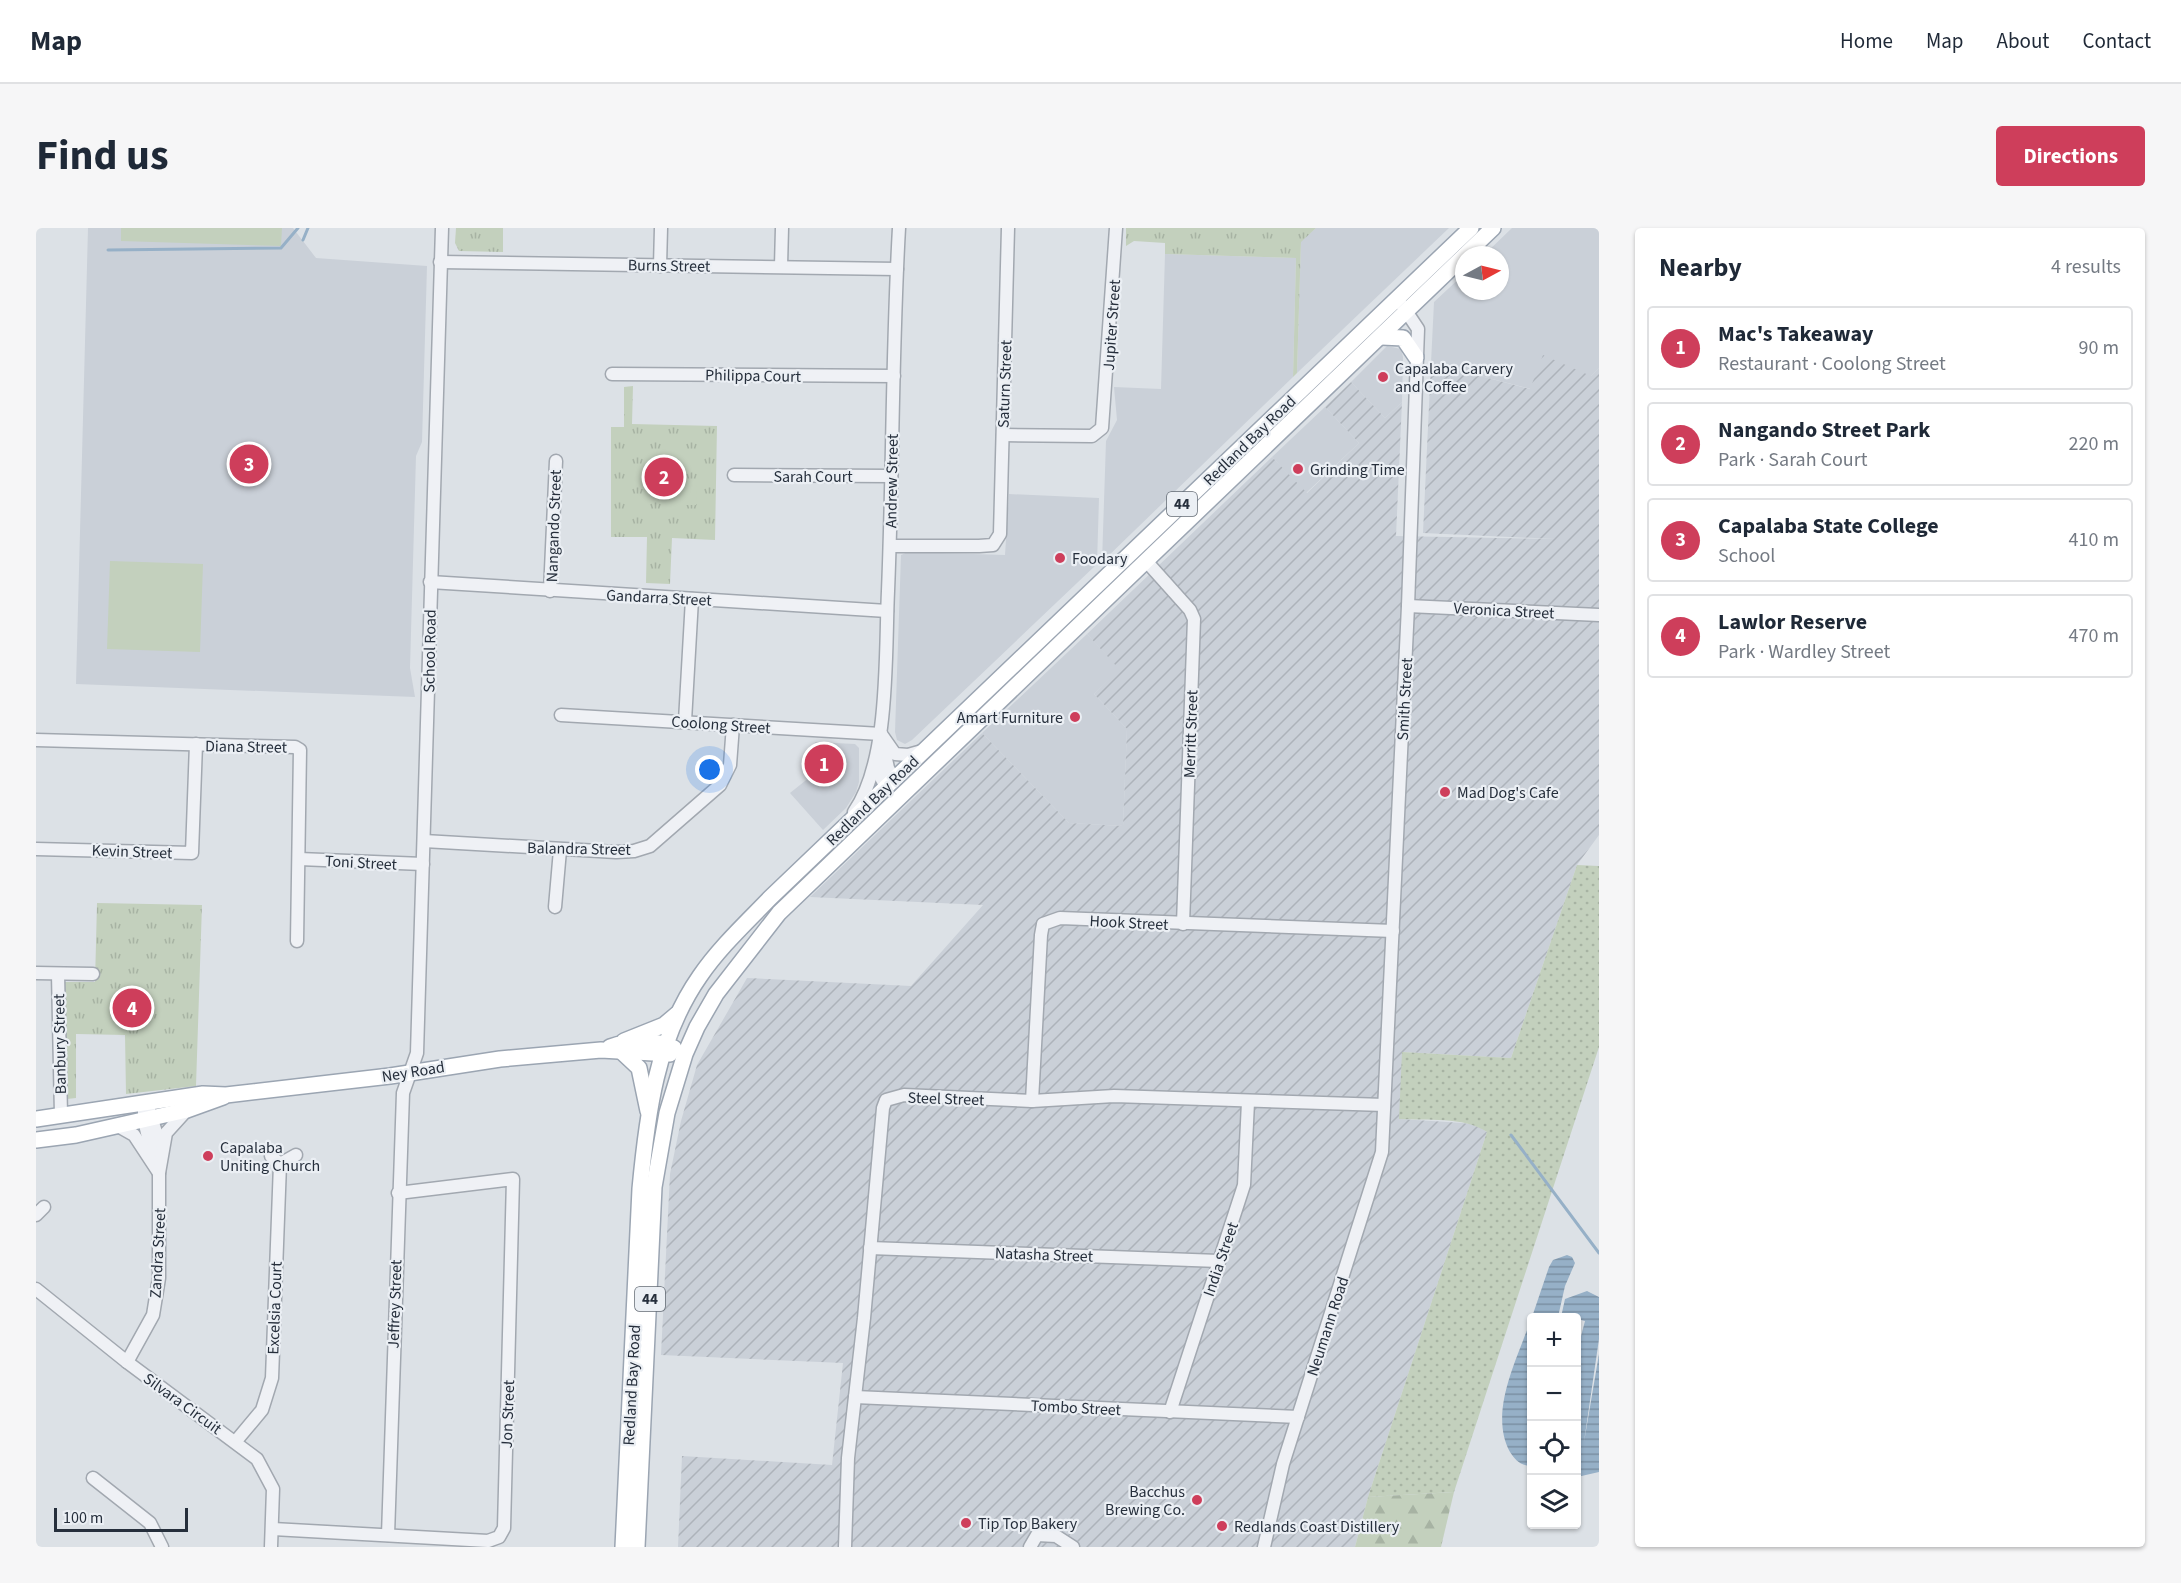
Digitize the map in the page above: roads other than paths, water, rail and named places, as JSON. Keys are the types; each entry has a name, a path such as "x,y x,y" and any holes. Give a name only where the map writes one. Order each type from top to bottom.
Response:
{"main road":[{"name":"Redland Bay Road","path":"623,1547 640,1189 649,1114 664,1050 678,1013 717,954 770,898 1471,228"},
{"name":"Redland Bay Road","path":"638,1547 654,1187 667,1113 685,1054 716,994 779,913 1382,337 1493,228"},
{"path":"1382,337 1392,335 1403,338 1416,357"},
{"path":"890,783 901,797"},
{"path":"649,1114 639,1068 621,1048 664,1025 678,1013"},
{"name":"Ney Road","path":"36,1119 203,1094 226,1095 409,1073 500,1059 621,1048 664,1050 685,1054"},
{"name":"Ney Road","path":"36,1140 118,1126 205,1106 226,1095"}],"street":[{"name":"School Road","path":"409,1073 417,1053 442,228"},
{"path":"660,266 661,228"},
{"path":"781,266 782,228"},
{"name":"Andrew Street","path":"846,824 861,802 881,734 890,546 899,228"},
{"name":"Saturn Street","path":"890,546 993,545 1000,534 1008,228"},
{"name":"Jupiter Street","path":"1003,435 1092,436 1102,428 1116,228"},
{"name":"Burns Street","path":"440,262 897,269"},
{"name":"Smith Street","path":"1384,1105 1408,606 1418,329 1397,299"},
{"name":"Philippa Court","path":"612,374 894,376"},
{"name":"Nangando Street","path":"550,591 556,461"},
{"name":"Sarah Court","path":"734,475 891,476"},
{"name":"Merritt Street","path":"1147,562 1190,610 1194,619 1183,924"},
{"name":"Gandarra Street","path":"430,582 887,611"},
{"path":"685,722 692,599"},
{"name":"Veronica Street","path":"1408,606 1599,615"},
{"name":"Coolong Street","path":"561,715 881,734"},
{"name":"Balandra Street","path":"424,841 560,850 634,851 650,846 662,838 720,785 727,775 733,726"},
{"path":"881,734 895,754 908,755 922,752"},
{"name":"Andrew Street","path":"881,734 890,783"},
{"name":"Diana Street","path":"36,740 295,747 300,750 297,941"},
{"name":"Kevin Street","path":"36,849 192,853 196,744"},
{"name":"Andrew Street","path":"877,752 880,776 890,783"},
{"path":"555,907 560,850"},
{"name":"Toni Street","path":"299,859 423,864"},
{"name":"Hook Street","path":"1032,1101 1043,924 1060,918 1393,931"},
{"path":"36,973 93,974"},
{"name":"Banbury Street","path":"58,974 61,1115"},
{"name":"Jeffrey Street","path":"388,1535 398,1193 403,1093 409,1073"},
{"name":"Steel Street","path":"845,1547 848,1458 874,1191 883,1108 886,1100 904,1095 1032,1101 1114,1096 1384,1105"},
{"name":"India Street","path":"1170,1412 1244,1185 1248,1102"},
{"name":"Zandra Street","path":"127,1362 153,1315 159,1278 157,1169 145,1104"},
{"name":"Neumann Road","path":"1264,1547 1283,1464 1379,1166 1384,1105"},
{"name":"Zandra Street","path":"157,1169 165,1133 186,1110"},
{"name":"Zandra Street","path":"148,1119 162,1152"},
{"path":"118,1126 134,1135 157,1169"},
{"name":"Excelsia Court","path":"236,1441 262,1410 272,1378 275,1160 296,1155"},
{"name":"Jon Street","path":"273,1529 338,1535 388,1535 488,1541 499,1537 504,1528 513,1179 398,1193"},
{"name":"Natasha Street","path":"870,1248 1219,1261"},
{"name":"Silvara Circuit","path":"36,1289 127,1362 258,1459 273,1489 271,1547"},
{"name":"Tombo Street","path":"855,1397 1298,1417"},
{"path":"93,1478 150,1524 162,1547"},
{"path":"1030,1547 1037,1535 1047,1534 1073,1547"}],"water":[{"path":"1567,1255 1572,1257 1575,1263 1565,1286 1559,1313 1533,1313 1549,1267 1553,1260"},
{"path":"1587,1291 1599,1297 1599,1339 1584,1442 1599,1354 1599,1472 1581,1476 1581,1336 1585,1321 1581,1320 1581,1313 1562,1313 1565,1299"},
{"path":"1527,1330 1527,1465 1514,1458 1504,1436 1502,1420 1504,1403 1513,1368"}],"waterway":[{"path":"108,250 281,248 298,228"},
{"path":"303,240 308,228"},
{"path":"1511,1135 1599,1253"}],"place":[{"name":"Capalaba Carvery and Coffee","path":"1383,377"},
{"name":"Capalaba State College","path":"249,464"},
{"name":"Grinding Time","path":"1298,469"},
{"name":"Nangando Street Park","path":"664,477"},
{"name":"Foodary","path":"1060,558"},
{"name":"Amart Furniture","path":"1075,717"},
{"name":"Mac's Takeaway","path":"824,764"},
{"name":"Mad Dog's Cafe","path":"1445,792"},
{"name":"Lawlor Reserve","path":"132,1008"},
{"name":"Capalaba Uniting Church","path":"208,1156"},
{"name":"Bacchus Brewing Co.","path":"1197,1500"},
{"name":"Tip Top Bakery","path":"966,1523"},
{"name":"Redlands Coast Distillery","path":"1222,1526"}]}
